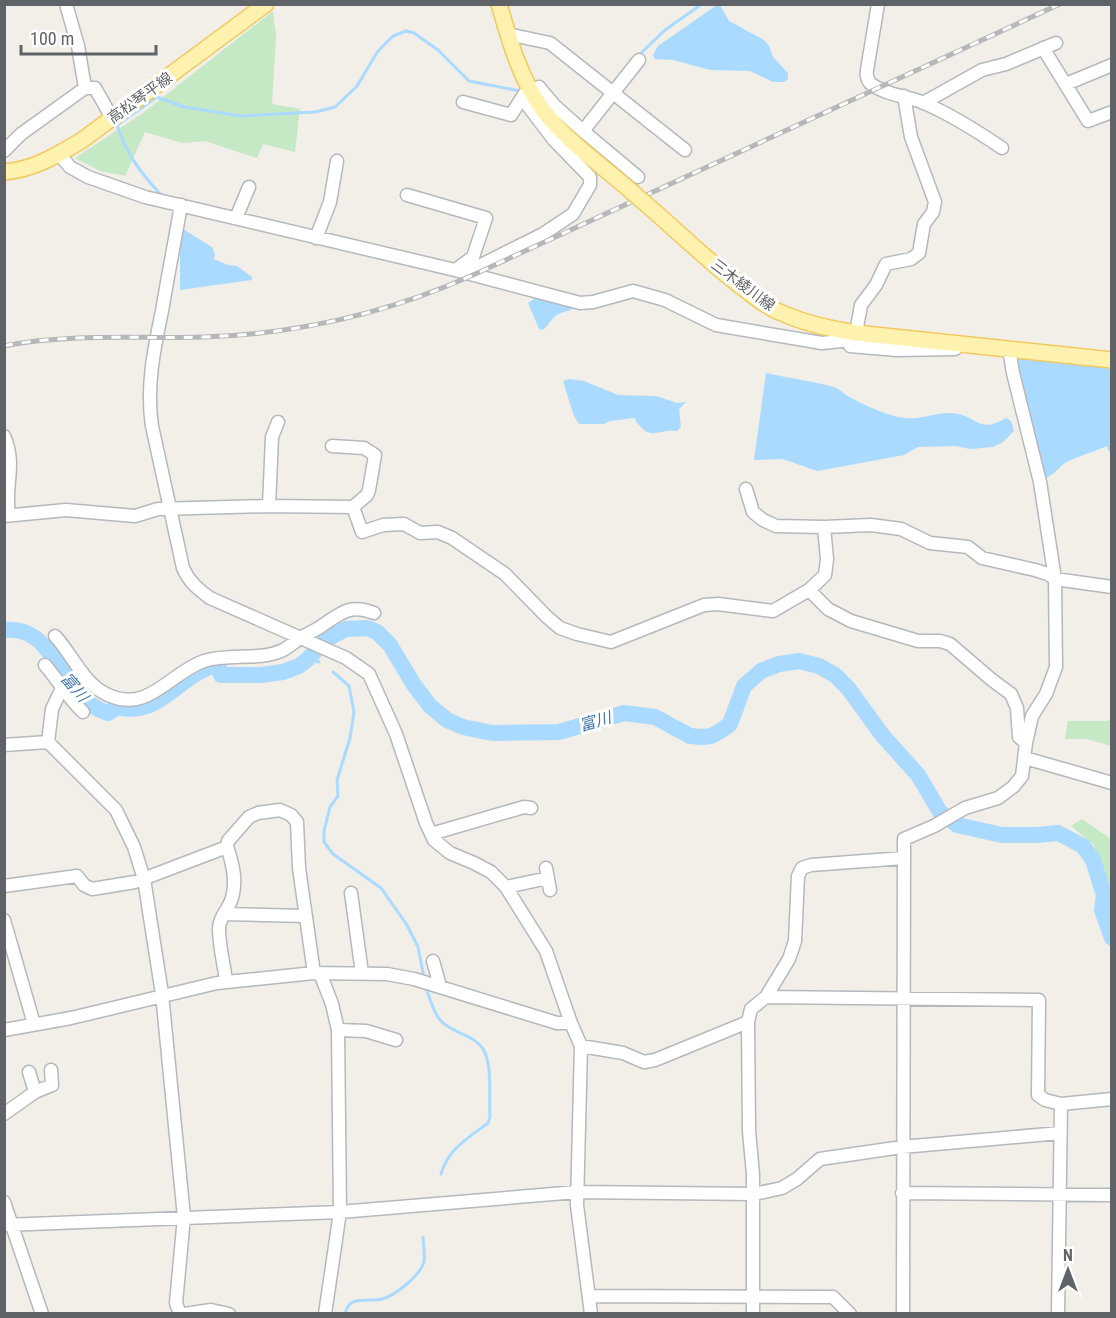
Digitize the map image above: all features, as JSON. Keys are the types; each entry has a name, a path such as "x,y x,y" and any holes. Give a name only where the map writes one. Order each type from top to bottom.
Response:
{"main road":[{"name":"高松琴平線","path":"4,172 28,168 59,154 112,118 266,4"},
{"name":"三木綾川線","path":"499,4 527,92 547,115 563,132 714,265 757,299 782,314 856,333 1112,360"}],"street":[{"path":"66,4 78,46 85,88"},
{"path":"878,4 866,75 870,83 891,93 923,103 959,120 1002,148"},
{"path":"507,34 549,44 685,150"},
{"path":"923,103 982,70 1006,64 1056,43"},
{"path":"1043,48 1088,121 1112,112"},
{"path":"583,131 639,60"},
{"path":"1066,84 1112,65"},
{"path":"463,102 511,116 527,92 539,87 555,106 606,155 638,177"},
{"path":"4,151 21,134 85,88 95,88 112,118"},
{"path":"460,272 543,234 573,214 590,185 593,173 554,140 527,92"},
{"path":"856,333 861,305 876,285 886,264 911,259 919,253 924,224 935,208 935,202 911,137 904,96"},
{"path":"59,154 70,167 88,177 145,197 580,303 593,302 633,291 664,300 716,324 822,343 897,350 984,346"},
{"path":"316,238 330,201 337,161"},
{"path":"236,218 249,187"},
{"path":"407,195 486,218 473,257 460,272"},
{"path":"181,205 149,384 149,404 183,568 188,578 210,598 356,663 374,679 434,840 450,853 474,862 491,872 506,887 546,951 571,1023 582,1046 577,1192 591,1314"},
{"path":"822,343 827,338 830,328"},
{"path":"822,343 882,336"},
{"path":"903,1314 904,839 965,808 998,798 1013,787 1022,776 1032,716 1046,694 1056,667 1056,579 1040,482 1009,349"},
{"path":"269,506 272,437 278,422"},
{"path":"4,435 11,451 6,499 7,516 66,510 135,516 147,511 171,508 353,507 367,495 375,455 364,448 332,446"},
{"path":"746,489 753,512 776,526 871,525 901,529 930,543 968,547 982,558 1035,570 1056,579 1112,587"},
{"path":"353,507 362,532 383,525 404,524 420,533 438,532 452,538 505,574 546,617 560,627 577,634 611,642 704,604 773,610 809,590 825,576 827,559 824,527"},
{"path":"809,590 828,609 851,621 918,641 940,641 950,644 1011,694 1017,708 1019,737 1026,743"},
{"path":"55,636 65,647 81,673 95,687 120,699 135,700 158,691 188,669 204,661 266,655 281,651 344,611 363,609 374,613"},
{"path":"45,665 64,685 72,702 83,712"},
{"path":"48,742 52,709 64,685 81,673"},
{"path":"4,745 48,742 116,810 134,847 144,879 162,994 184,1217 176,1304 180,1314"},
{"path":"1024,758 1112,783"},
{"path":"431,834 524,807 531,808"},
{"path":"226,981 219,928 232,899 234,884 234,868 227,847 228,841 249,817 258,813 280,810 291,815 297,822 299,868 317,973 332,1004 338,1030 340,1212 325,1314"},
{"path":"4,886 77,876 84,885 92,889 135,882 227,847"},
{"path":"753,1314 754,1194 749,1131 748,1022 751,1009 766,997 789,959 795,941 798,876 801,868 811,865 903,858"},
{"path":"506,887 548,879"},
{"path":"351,893 362,973"},
{"path":"224,914 306,916"},
{"path":"4,920 34,1024"},
{"path":"430,983 433,961"},
{"path":"4,1030 71,1018 162,994 226,981 317,973 387,974 430,983 557,1023 571,1023"},
{"path":"766,997 1039,1000 1038,1095 1045,1100 1061,1104 1112,1099"},
{"path":"582,1046 623,1053 644,1062 655,1060 748,1022"},
{"path":"338,1030 366,1031 396,1040"},
{"path":"4,1114 35,1092 52,1085 51,1070"},
{"path":"29,1072 35,1092"},
{"path":"1058,1314 1061,1104"},
{"path":"8,1224 340,1212 577,1192 754,1194 782,1188 820,1159 902,1147 1060,1133"},
{"path":"902,1193 1112,1194"},
{"path":"4,1202 8,1224 42,1314"},
{"path":"589,1296 833,1297 850,1314"},
{"path":"185,1314 211,1310 229,1314"}],"green space":[{"path":"273,11 276,36 272,104 300,109 295,152 263,144 257,158 205,141 182,143 145,132 125,176 100,171 75,158 143,113"},
{"path":"1111,719 1111,746 1087,739 1065,739 1068,721 1107,721"},
{"path":"1082,819 1111,839 1111,909 1094,845 1071,826"}],"water":[{"path":"720,5 729,21 764,40 773,57 788,73 788,79 784,82 773,82 750,71 710,70 673,60 655,59 653,55 658,46"},
{"path":"183,229 212,247 215,254 214,259 237,266 252,277 252,280 180,290 180,252"},
{"path":"535,298 573,307 554,317 543,330 539,329 528,303"},
{"path":"1015,356 1111,366 1111,451 1109,452 1107,446 1075,458 1045,478 1017,372"},
{"path":"766,373 834,387 865,405 899,417 917,418 951,413 989,425 1006,418 1011,421 1014,431 1003,442 993,447 970,449 955,446 918,447 904,455 817,471 783,459 754,460"},
{"path":"570,379 584,381 618,395 656,396 677,403 686,402 679,409 681,427 677,431 649,433 634,418 604,424 579,424 574,416 563,381"}],"waterway":[{"path":"638,56 665,30 702,4"},
{"path":"161,195 135,163 117,125 157,97 184,107 241,116 315,112 335,107 357,86 378,51 393,36 406,31 414,33 438,50 469,81 520,91"},
{"name":"富川","path":"4,630 22,631 36,638 78,693 91,705 108,713 117,707 133,709 158,701 192,676 218,665 221,675 261,675 283,672 299,666 325,640 346,629 367,628 377,632 390,645 414,685 430,706 447,720 463,727 492,733 559,732 624,713 655,717 690,736 711,736 730,724 744,686 761,671 779,664 799,661 819,666 835,675 848,688 883,736 918,775 940,812 957,825 1002,835 1058,833 1083,846 1093,860 1104,895 1102,910 1112,938"},
{"path":"308,659 319,662"},
{"path":"333,672 349,686 354,712 350,738 337,780 338,796 330,807 324,831 324,842 333,854 381,888 407,925 418,947 424,978"},
{"path":"426,988 438,1018 482,1047 487,1059 489,1075 490,1117 488,1123 454,1151 444,1165 441,1174"},
{"path":"345,1314 353,1302 379,1300 387,1297 413,1278 424,1261 423,1237"}],"railway":[{"path":"4,346 53,339 239,335 308,326 375,311 473,275 1060,4"}]}
